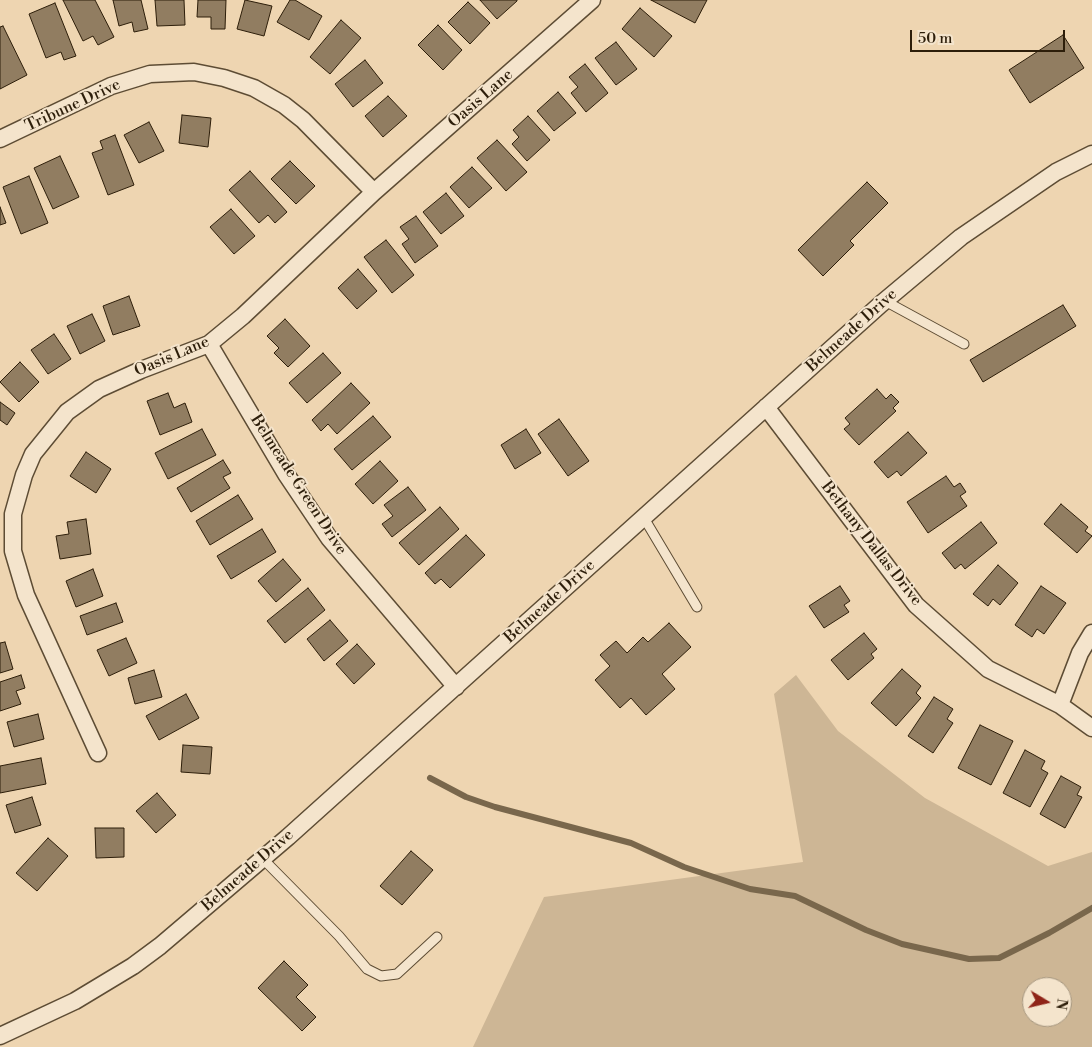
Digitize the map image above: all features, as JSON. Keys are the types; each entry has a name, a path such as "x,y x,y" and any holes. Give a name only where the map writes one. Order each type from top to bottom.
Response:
{"street":[{"name":"Oasis Lane","path":"98,753 26,595 13,551 13,514 24,475 33,454 67,412 99,389 141,370 209,344 374,192 592,0"},
{"name":"Tribune Drive","path":"0,139 111,86 150,74 194,72 224,78 254,88 284,104 303,120 374,192"},
{"name":"Belmeade Drive","path":"0,1036 75,1001 133,966 160,946 263,859 885,301 961,237 1056,172 1092,154"},
{"name":"Belmeade Green Drive","path":"209,344 286,474 329,538 456,687"},
{"name":"Bethany Dallas Drive","path":"766,407 916,605 988,669 1060,705 1092,728"},
{"path":"1060,705 1080,653 1092,633"}],"lane":[{"path":"885,301 964,344"},
{"path":"644,518 697,607"},
{"path":"263,859 339,936 367,969 381,976 397,974 437,937"}],"shaded area":[{"path":"796,675 838,731 925,798 1048,866 1092,852 1092,1047 473,1047 544,897 803,862 774,694"}],"building":[{"path":"63,0 95,0 114,37 98,45 93,36 83,41"},
{"path":"113,0 141,0 148,29 134,32 132,22 119,26"},
{"path":"155,0 184,0 185,25 157,26"},
{"path":"198,0 226,0 225,29 211,29 211,17 197,17"},
{"path":"245,0 272,6 264,36 237,29"},
{"path":"290,0 295,0 322,16 309,40 277,22"},
{"path":"480,0 517,0 517,1 497,19"},
{"path":"651,0 707,0 695,23"},
{"path":"468,2 490,23 470,44 448,22"},
{"path":"55,3 76,56 64,60 61,52 46,58 29,14"},
{"path":"640,8 672,36 654,57 622,29"},
{"path":"341,20 361,38 330,74 310,57"},
{"path":"438,25 462,50 443,70 418,45"},
{"path":"3,26 27,75 0,89 0,27"},
{"path":"1063,35 1084,68 1030,103 1009,70"},
{"path":"616,42 637,69 616,85 595,58"},
{"path":"365,60 383,83 353,107 335,84"},
{"path":"585,64 608,93 586,112 571,93 578,87 569,77"},
{"path":"558,92 576,113 554,131 537,111"},
{"path":"388,96 407,116 383,137 365,116"},
{"path":"182,115 211,118 208,147 179,143"},
{"path":"528,116 550,140 527,161 512,144 519,137 513,130"},
{"path":"149,122 164,151 139,163 124,135"},
{"path":"115,135 134,185 108,195 92,153 103,149 100,141"},
{"path":"497,140 527,172 506,191 477,158"},
{"path":"60,156 79,197 53,209 34,168"},
{"path":"290,161 315,186 296,204 271,179"},
{"path":"472,167 492,188 469,208 450,187"},
{"path":"250,171 287,212 275,223 268,215 259,223 229,190"},
{"path":"29,176 48,223 21,234 3,187"},
{"path":"867,182 888,203 850,241 854,245 823,276 798,250"},
{"path":"446,193 464,216 441,234 423,212"},
{"path":"0,207 6,223 0,225"},
{"path":"231,209 255,236 234,254 210,227"},
{"path":"416,216 438,246 415,263 402,244 409,239 400,227"},
{"path":"386,240 414,275 392,293 364,257"},
{"path":"358,269 377,291 357,309 338,288"},
{"path":"129,296 140,326 113,335 103,306"},
{"path":"1063,305 1076,326 983,382 970,360"},
{"path":"92,314 105,341 80,354 67,326"},
{"path":"285,319 310,346 288,367 274,353 279,348 267,336"},
{"path":"54,334 71,359 48,374 31,350"},
{"path":"323,353 341,373 307,403 289,383"},
{"path":"20,362 39,382 19,402 0,382"},
{"path":"351,383 370,403 337,434 328,424 321,431 312,420"},
{"path":"877,389 886,399 891,394 899,402 893,408 896,411 859,445 844,429 850,424 845,418"},
{"path":"168,393 174,408 185,403 192,422 160,435 147,401"},
{"path":"0,402 15,413 7,425 0,420"},
{"path":"373,416 391,437 352,470 334,449"},
{"path":"559,419 589,461 568,476 538,434"},
{"path":"202,429 216,455 168,479 155,453"},
{"path":"526,429 541,453 515,469 501,445"},
{"path":"908,432 927,453 901,476 897,471 888,478 874,462"},
{"path":"86,452 111,469 96,493 70,476"},
{"path":"223,460 231,473 223,477 230,488 191,512 177,488"},
{"path":"380,461 398,481 373,504 355,484"},
{"path":"946,476 954,487 960,483 966,492 960,496 967,506 928,533 907,502"},
{"path":"408,487 426,510 392,537 382,524 393,516 384,505"},
{"path":"238,495 253,519 210,545 196,521"},
{"path":"1061,504 1088,527 1085,531 1092,536 1077,553 1044,524"},
{"path":"440,507 459,529 419,565 399,543"},
{"path":"86,519 91,554 60,559 56,536 69,534 67,522"},
{"path":"981,522 997,543 965,569 961,564 955,569 942,553"},
{"path":"262,529 276,552 231,579 217,556"},
{"path":"466,535 485,555 450,588 441,579 435,584 425,573"},
{"path":"283,559 301,580 276,602 258,581"},
{"path":"998,565 1018,583 1000,605 993,599 988,606 973,594"},
{"path":"93,569 103,596 76,607 66,581"},
{"path":"840,586 850,601 844,605 849,612 824,628 809,606"},
{"path":"1041,586 1066,603 1044,634 1037,629 1032,637 1015,625"},
{"path":"308,588 325,610 285,643 267,621"},
{"path":"116,603 123,622 87,635 80,616"},
{"path":"330,620 348,641 324,661 307,639"},
{"path":"669,623 691,647 662,674 675,689 646,715 631,698 620,708 595,680 610,666 600,655 616,641 627,653 643,637 648,642"},
{"path":"864,633 877,649 871,654 874,658 848,680 831,660"},
{"path":"126,638 137,663 109,676 97,650"},
{"path":"5,642 13,669 0,673 0,643"},
{"path":"357,644 375,664 354,684 336,664"},
{"path":"902,669 921,686 916,693 921,698 896,726 871,703"},
{"path":"154,670 162,697 135,704 128,678"},
{"path":"21,675 25,688 16,691 21,704 0,711 0,682"},
{"path":"186,694 199,718 159,740 146,716"},
{"path":"934,697 953,709 947,719 953,723 933,753 908,736"},
{"path":"38,714 44,739 14,747 7,722"},
{"path":"980,725 1013,741 991,785 958,768"},
{"path":"183,745 212,747 210,774 181,772"},
{"path":"1025,750 1045,761 1041,769 1048,773 1030,807 1003,793"},
{"path":"41,758 46,784 0,793 0,766"},
{"path":"1061,776 1081,787 1077,795 1082,797 1065,828 1040,814"},
{"path":"157,793 176,815 156,833 136,811"},
{"path":"32,797 41,825 15,833 6,805"},
{"path":"95,828 124,828 124,857 96,858"},
{"path":"48,838 68,856 37,891 16,873"},
{"path":"411,851 433,870 402,905 380,886"},
{"path":"284,961 308,985 296,997 316,1017 302,1031 258,988"}],"waterway":[{"path":"430,778 466,797 495,807 631,843 684,867 750,889 795,896 866,930 902,944 969,959 999,958 1049,933 1092,908"}]}
